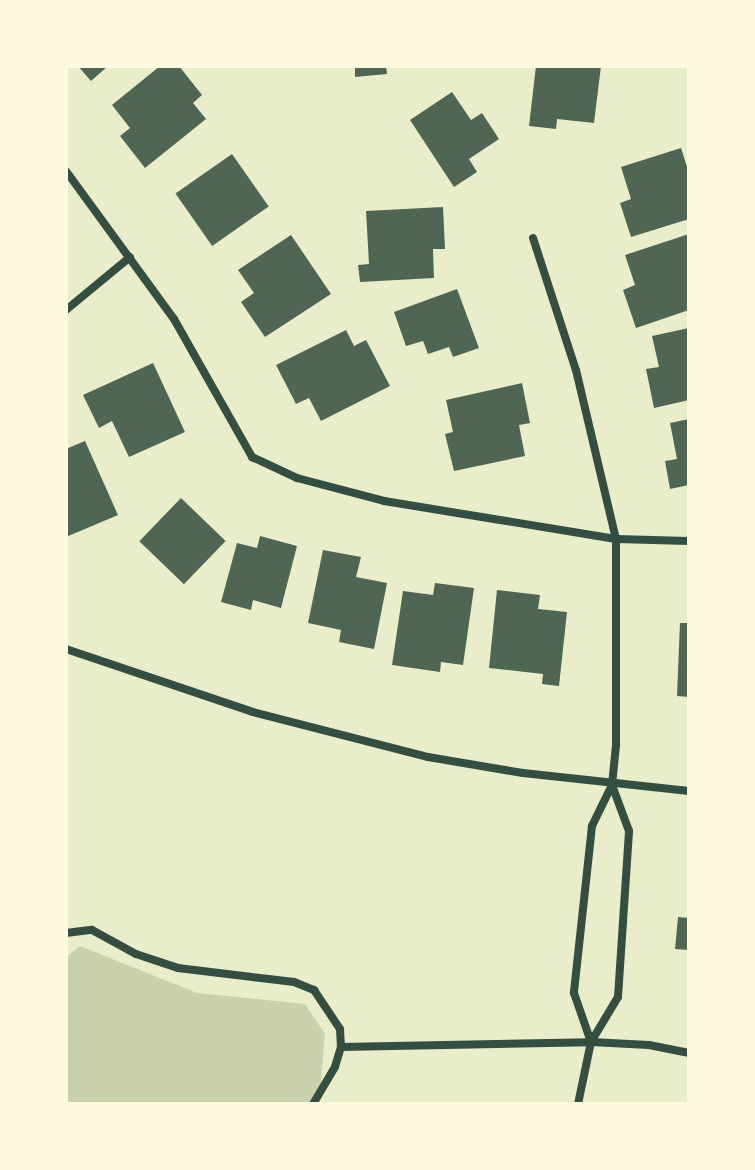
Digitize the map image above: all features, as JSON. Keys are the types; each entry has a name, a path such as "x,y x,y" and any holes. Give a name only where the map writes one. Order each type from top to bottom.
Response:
{"street":[{"path":"66,171 174,319 252,457 297,478 384,501 616,539 689,541"},
{"path":"533,238 576,370 616,539 616,745 612,785 592,826 574,993 591,1042"},
{"path":"66,310 130,257"},
{"path":"66,649 253,712 428,757 612,785 689,791"},
{"path":"578,1104 591,1042 618,997 629,831 612,785"},
{"path":"66,933 92,930 136,954 178,968 294,982 314,990 340,1029 341,1047 335,1067 313,1104"},
{"path":"341,1047 591,1042 649,1045 689,1053"}],"green space":[{"path":"80,946 197,993 305,1004 325,1034 320,1091 307,1104 66,1104 66,957"}],"building":[{"path":"78,66 108,66 91,81"},
{"path":"160,66 179,66 202,95 193,103 206,119 145,168 120,136 130,128 112,105"},
{"path":"355,66 386,66 387,74 355,77"},
{"path":"536,66 601,66 594,123 557,119 556,129 529,126"},
{"path":"452,92 471,120 482,113 499,139 469,159 477,172 454,187 410,120"},
{"path":"681,148 689,173 689,219 631,237 620,203 631,199 621,167"},
{"path":"232,154 269,206 212,246 175,194"},
{"path":"443,207 445,249 433,249 434,278 360,282 358,265 369,264 366,211"},
{"path":"689,234 689,310 636,328 623,290 635,285 625,255"},
{"path":"291,235 331,294 265,337 241,302 254,293 238,270"},
{"path":"457,289 479,348 453,357 449,347 428,354 423,341 406,346 394,312"},
{"path":"689,328 689,400 654,408 646,369 659,367 652,336"},
{"path":"346,330 354,346 366,340 390,386 321,421 309,398 296,404 276,365"},
{"path":"153,363 185,432 129,457 112,421 99,428 83,395"},
{"path":"522,383 530,423 519,425 525,456 454,471 445,434 453,432 446,400"},
{"path":"689,419 689,485 670,489 665,461 677,459 670,423"},
{"path":"85,441 118,515 66,537 66,449"},
{"path":"181,498 226,541 184,584 139,541"},
{"path":"260,536 297,546 281,608 253,600 251,610 221,602 237,543 257,548"},
{"path":"323,550 361,557 356,577 387,583 374,649 339,642 341,630 308,623"},
{"path":"435,583 474,588 463,665 441,662 440,672 392,665 403,591 433,595"},
{"path":"497,590 540,595 538,609 567,612 559,686 542,684 543,674 489,668"},
{"path":"680,623 689,623 689,697 677,696"},
{"path":"678,917 689,918 689,950 675,949"}]}
